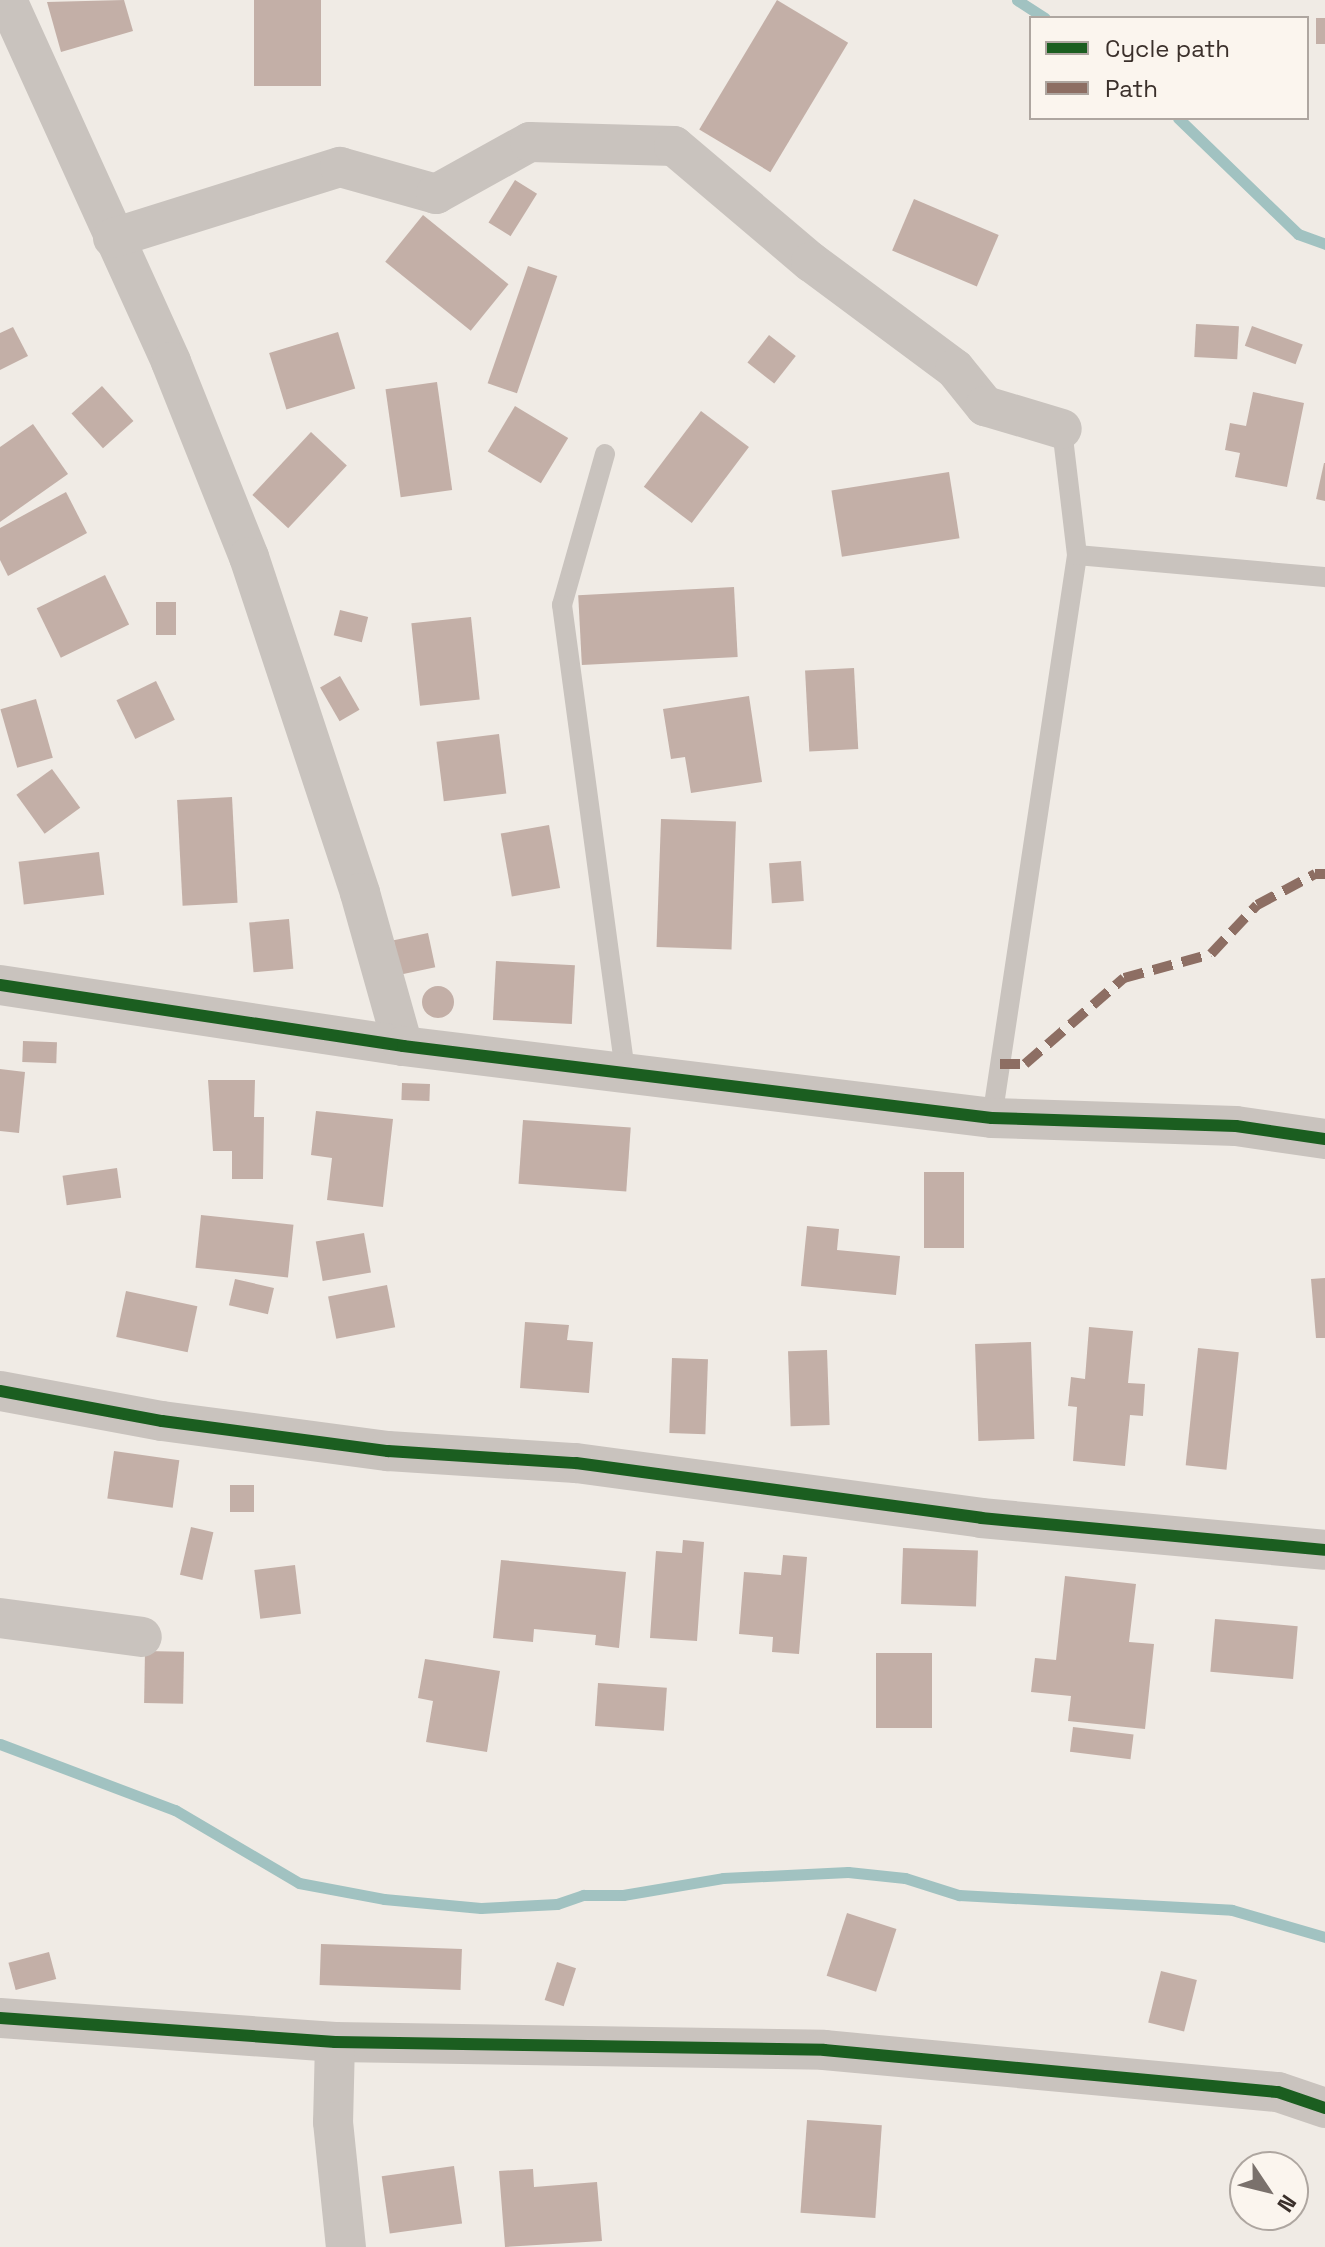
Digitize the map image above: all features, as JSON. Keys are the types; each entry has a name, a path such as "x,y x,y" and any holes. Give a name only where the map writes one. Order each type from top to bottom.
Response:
{"street":[{"path":"7,0 171,362 249,557 360,893 403,1046"},
{"path":"113,238 340,167 436,194 530,142 674,146 811,262 955,369 985,406 1062,429"},
{"path":"0,985 403,1046 992,1118 1236,1126 1325,1139"},
{"path":"0,1391 162,1421 388,1451 576,1463 981,1518 1325,1550"},
{"path":"0,1618 142,1637"},
{"path":"0,2018 335,2042 824,2050 1278,2092 1325,2108"},
{"path":"335,2042 333,2122 346,2247"}],"lane":[{"path":"992,1118 1077,555 1062,429"},
{"path":"605,454 562,605 625,1071"},
{"path":"1077,555 1325,577"}],"building":[{"path":"124,0 133,31 61,52 47,2"},
{"path":"254,0 321,0 321,86 254,86"},
{"path":"777,0 848,43 770,172 699,129"},
{"path":"1316,18 1325,18 1325,44 1316,44"},
{"path":"515,180 537,194 511,236 489,222"},
{"path":"914,199 999,235 977,286 892,251"},
{"path":"423,215 508,284 471,331 385,262"},
{"path":"528,266 557,276 517,393 488,383"},
{"path":"1196,324 1239,326 1237,359 1194,357"},
{"path":"1252,326 1303,344 1296,364 1245,346"},
{"path":"13,327 28,356 0,370 0,333"},
{"path":"338,332 355,388 286,409 269,353"},
{"path":"769,335 796,356 774,384 747,363"},
{"path":"437,382 452,490 401,497 386,389"},
{"path":"102,386 133,421 103,448 72,413"},
{"path":"1253,392 1304,403 1287,487 1235,477 1240,453 1225,450 1230,423 1246,426"},
{"path":"515,406 568,438 541,483 488,451"},
{"path":"701,411 749,447 692,523 644,487"},
{"path":"33,424 68,474 0,522 0,447"},
{"path":"311,432 347,465 288,528 252,495"},
{"path":"1325,463 1325,501 1316,499"},
{"path":"949,472 959,538 842,557 831,491"},
{"path":"66,492 87,533 8,576 0,560 0,528"},
{"path":"105,575 129,624 61,658 37,608"},
{"path":"734,587 738,657 582,665 578,595"},
{"path":"156,602 176,602 176,635 156,635"},
{"path":"340,610 368,617 362,642 334,635"},
{"path":"471,617 480,700 420,706 411,623"},
{"path":"854,668 858,749 809,751 805,671"},
{"path":"340,676 360,710 340,721 320,688"},
{"path":"156,681 175,720 135,739 116,700"},
{"path":"749,696 762,782 691,793 685,757 671,759 663,709"},
{"path":"36,699 53,758 17,768 0,709"},
{"path":"499,734 506,794 444,801 436,742"},
{"path":"52,769 80,808 45,834 16,795"},
{"path":"232,797 238,903 183,906 177,800"},
{"path":"661,819 736,822 731,950 657,947"},
{"path":"549,825 560,888 512,897 501,834"},
{"path":"99,852 104,895 24,905 19,862"},
{"path":"801,861 804,901 772,903 769,863"},
{"path":"289,919 293,969 254,972 249,922"},
{"path":"428,933 435,967 401,975 394,940"},
{"path":"496,961 575,965 572,1024 493,1020"},
{"path":"438,986 449,991 454,1002 449,1013 438,1018 427,1013 422,1002 427,991"},
{"path":"23,1041 57,1042 56,1063 22,1062"},
{"path":"0,1069 25,1072 19,1133 0,1131"},
{"path":"208,1080 255,1080 254,1117 264,1117 263,1179 232,1179 232,1151 213,1151"},
{"path":"402,1083 430,1084 429,1101 401,1100"},
{"path":"316,1111 393,1119 383,1207 327,1200 332,1158 311,1155"},
{"path":"523,1120 631,1128 626,1191 519,1184"},
{"path":"117,1168 121,1198 67,1205 63,1176"},
{"path":"924,1172 964,1172 964,1248 924,1248"},
{"path":"201,1215 293,1225 288,1277 195,1268"},
{"path":"807,1226 839,1229 837,1250 900,1256 896,1295 801,1286"},
{"path":"364,1233 371,1272 323,1281 316,1242"},
{"path":"1325,1278 1325,1338 1316,1338 1311,1279"},
{"path":"235,1279 274,1288 268,1314 229,1305"},
{"path":"387,1285 395,1327 336,1339 328,1296"},
{"path":"126,1291 197,1306 188,1352 116,1337"},
{"path":"525,1322 569,1325 567,1340 593,1342 589,1393 520,1388"},
{"path":"1089,1327 1133,1331 1128,1383 1145,1384 1143,1416 1130,1415 1125,1466 1073,1461 1077,1407 1068,1406 1071,1377 1085,1379"},
{"path":"1031,1342 1034,1439 978,1441 975,1344"},
{"path":"1198,1348 1239,1352 1226,1470 1186,1465"},
{"path":"827,1350 830,1425 791,1426 788,1351"},
{"path":"672,1358 708,1359 705,1434 669,1433"},
{"path":"114,1451 179,1460 173,1508 107,1499"},
{"path":"230,1485 254,1485 254,1512 230,1512"},
{"path":"191,1527 213,1532 202,1580 180,1575"},
{"path":"683,1540 704,1542 697,1641 650,1638 656,1551 682,1553"},
{"path":"903,1548 978,1551 976,1607 901,1604"},
{"path":"783,1555 807,1557 799,1654 772,1652 773,1637 739,1634 744,1572 781,1575"},
{"path":"501,1560 626,1572 619,1648 595,1645 596,1635 534,1629 533,1642 493,1638"},
{"path":"295,1565 301,1614 260,1619 254,1570"},
{"path":"1065,1576 1136,1584 1129,1642 1154,1644 1145,1729 1068,1721 1071,1696 1031,1692 1035,1658 1056,1660"},
{"path":"1215,1619 1298,1626 1293,1679 1210,1672"},
{"path":"145,1651 184,1652 183,1704 144,1703"},
{"path":"876,1653 932,1653 932,1728 876,1728"},
{"path":"425,1659 500,1671 487,1752 426,1742 433,1701 418,1698"},
{"path":"598,1683 667,1688 664,1731 595,1726"},
{"path":"1073,1727 1134,1734 1130,1759 1070,1752"},
{"path":"847,1913 896,1929 876,1992 827,1976"},
{"path":"321,1944 462,1949 460,1990 320,1985"},
{"path":"49,1952 56,1979 16,1990 8,1963"},
{"path":"557,1962 576,1968 564,2006 545,2000"},
{"path":"1161,1971 1197,1980 1184,2031 1148,2022"},
{"path":"807,2120 882,2125 875,2218 801,2213"},
{"path":"454,2166 462,2223 390,2234 382,2176"},
{"path":"533,2169 534,2187 597,2182 602,2241 505,2247 499,2171"}],"waterway":[{"path":"1017,0 1042,16"},
{"path":"1180,120 1298,234 1325,244"},
{"path":"0,1744 175,1810 299,1883 384,1899 481,1908 557,1904 583,1895 623,1895 723,1878 848,1872 905,1878 959,1895 1232,1910 1325,1937"}],"marked path":[{"path":"1000,1064 1025,1064 1124,978 1211,954 1257,905 1315,874 1325,874"}],"cycle path":[{"path":"0,985 403,1046 992,1118 1236,1126 1325,1139"},
{"path":"0,1391 162,1421 388,1451 576,1463 981,1518 1325,1550"},
{"path":"0,2018 335,2042 824,2050 1278,2092 1325,2108"}]}
